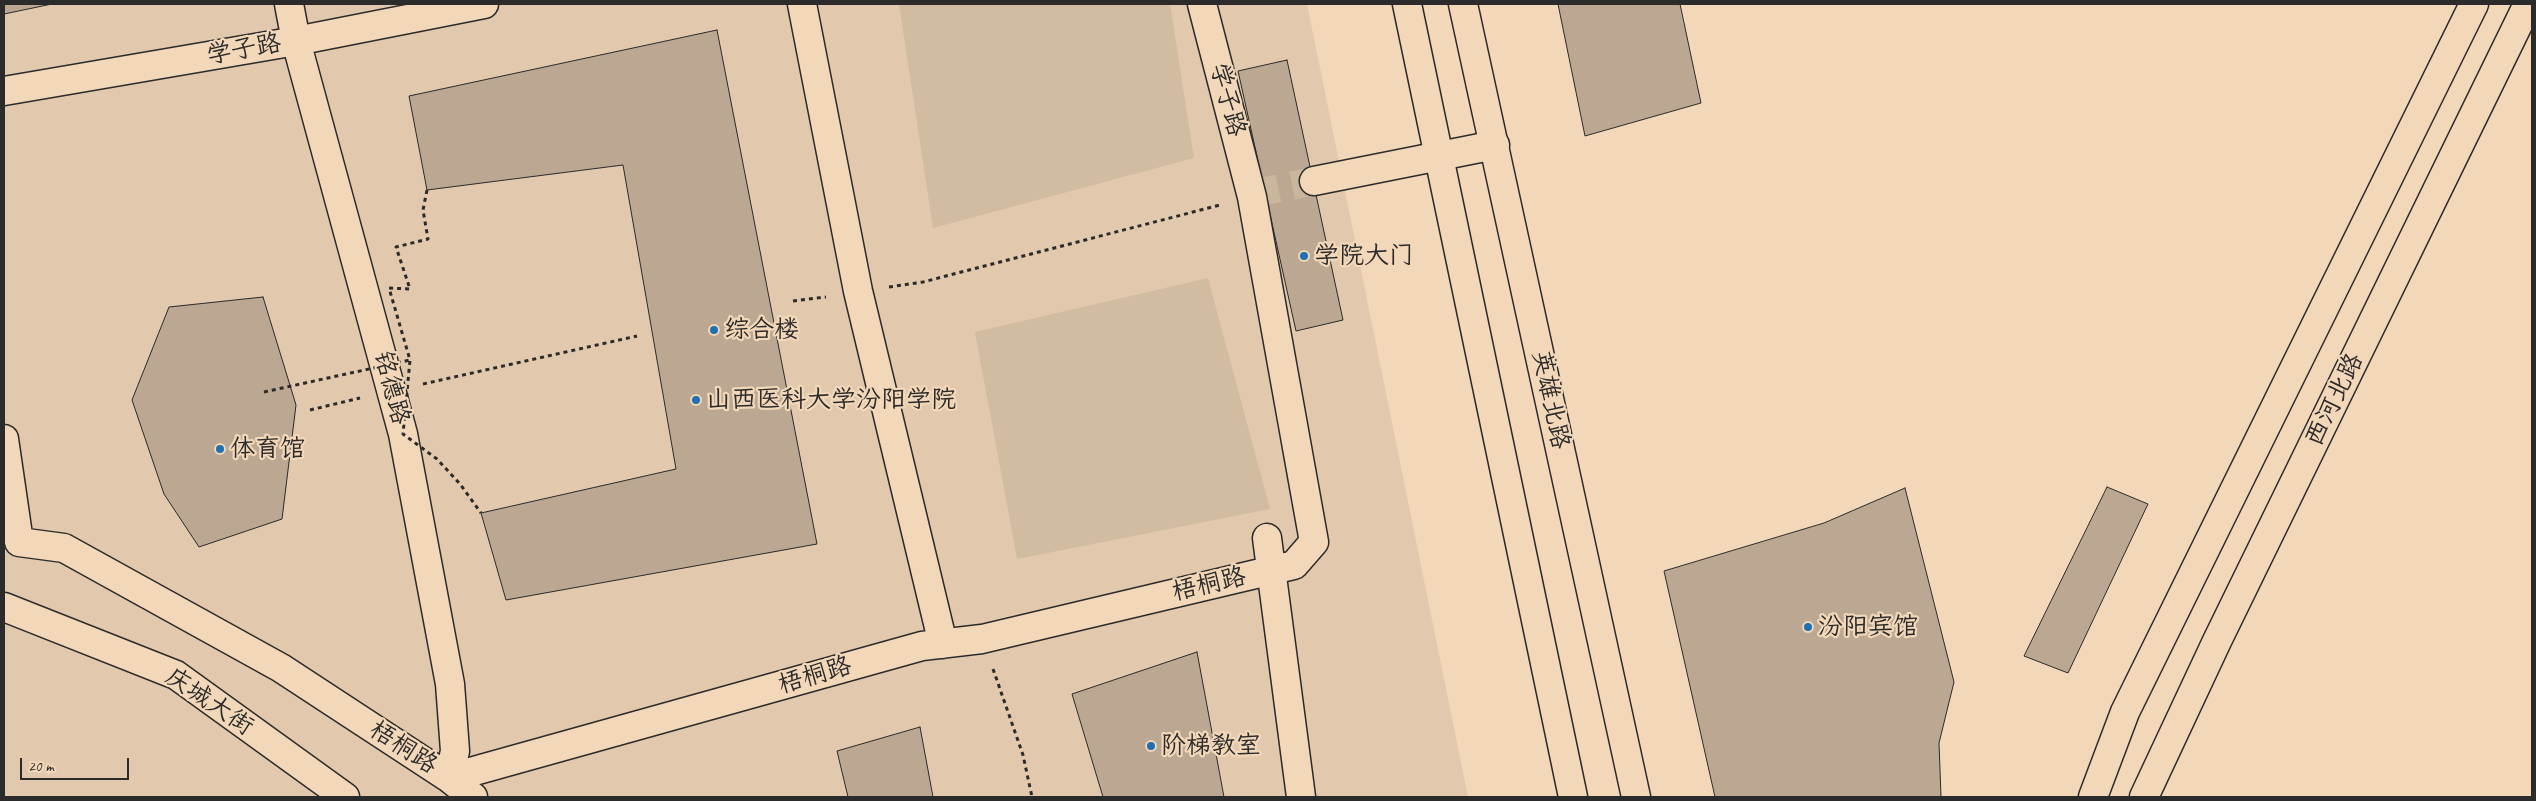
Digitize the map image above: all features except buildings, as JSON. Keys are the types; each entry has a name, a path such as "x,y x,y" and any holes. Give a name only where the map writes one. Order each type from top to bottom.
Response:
{"main road":[{"name":"铭德路","path":"289,4 296,41 401,389 403,434 450,684 455,751 449,778"},
{"name":"学子路","path":"4,91 296,41 425,9 484,4"},
{"path":"802,4 858,292 943,644"},
{"name":"学子路","path":"1202,4 1252,197"},
{"path":"1407,4 1573,797"},
{"name":"英雄北路","path":"1463,4 1636,797"},
{"name":"西河北路","path":"2093,797 2125,712 2474,4"},
{"name":"西河北路","path":"2144,797 2217,641 2528,4"},
{"path":"1314,181 1495,145"},
{"name":"梧桐路","path":"4,439 19,542 64,548 281,668 449,778 922,646 982,639 1294,565 1314,542 1252,197"},
{"path":"1267,538 1301,797"},
{"name":"庆城大街","path":"4,607 176,675 345,797"},
{"path":"449,778 473,797"}],"path":[{"path":"427,190 424,210 428,239 396,248 410,289 389,288 410,360 403,434 437,459 460,484 481,513"},
{"path":"793,301 923,282 1252,197"},
{"path":"420,385 637,336"},
{"path":"264,392 410,360"},
{"path":"310,410 401,389"},
{"path":"982,639 1023,755 1032,797"}],"shaded area":[{"name":"山西医科大学汾阳学院","path":"4,4 1307,4 1468,797 4,797"},
{"path":"899,4 1170,4 1194,158 933,228"},
{"path":"1208,278 1270,509 1017,559 975,332"}],"tunnel":[{"path":"1252,197 1265,191 1314,181"}],"place":[{"name":"学院大门","path":"1304,256"},
{"name":"综合楼","path":"714,330"},
{"name":"山西医科大学汾阳学院","path":"696,400"},
{"name":"体育馆","path":"220,449"},
{"name":"汾阳宾馆","path":"1808,627"},
{"name":"阶梯教室","path":"1151,746"}]}
